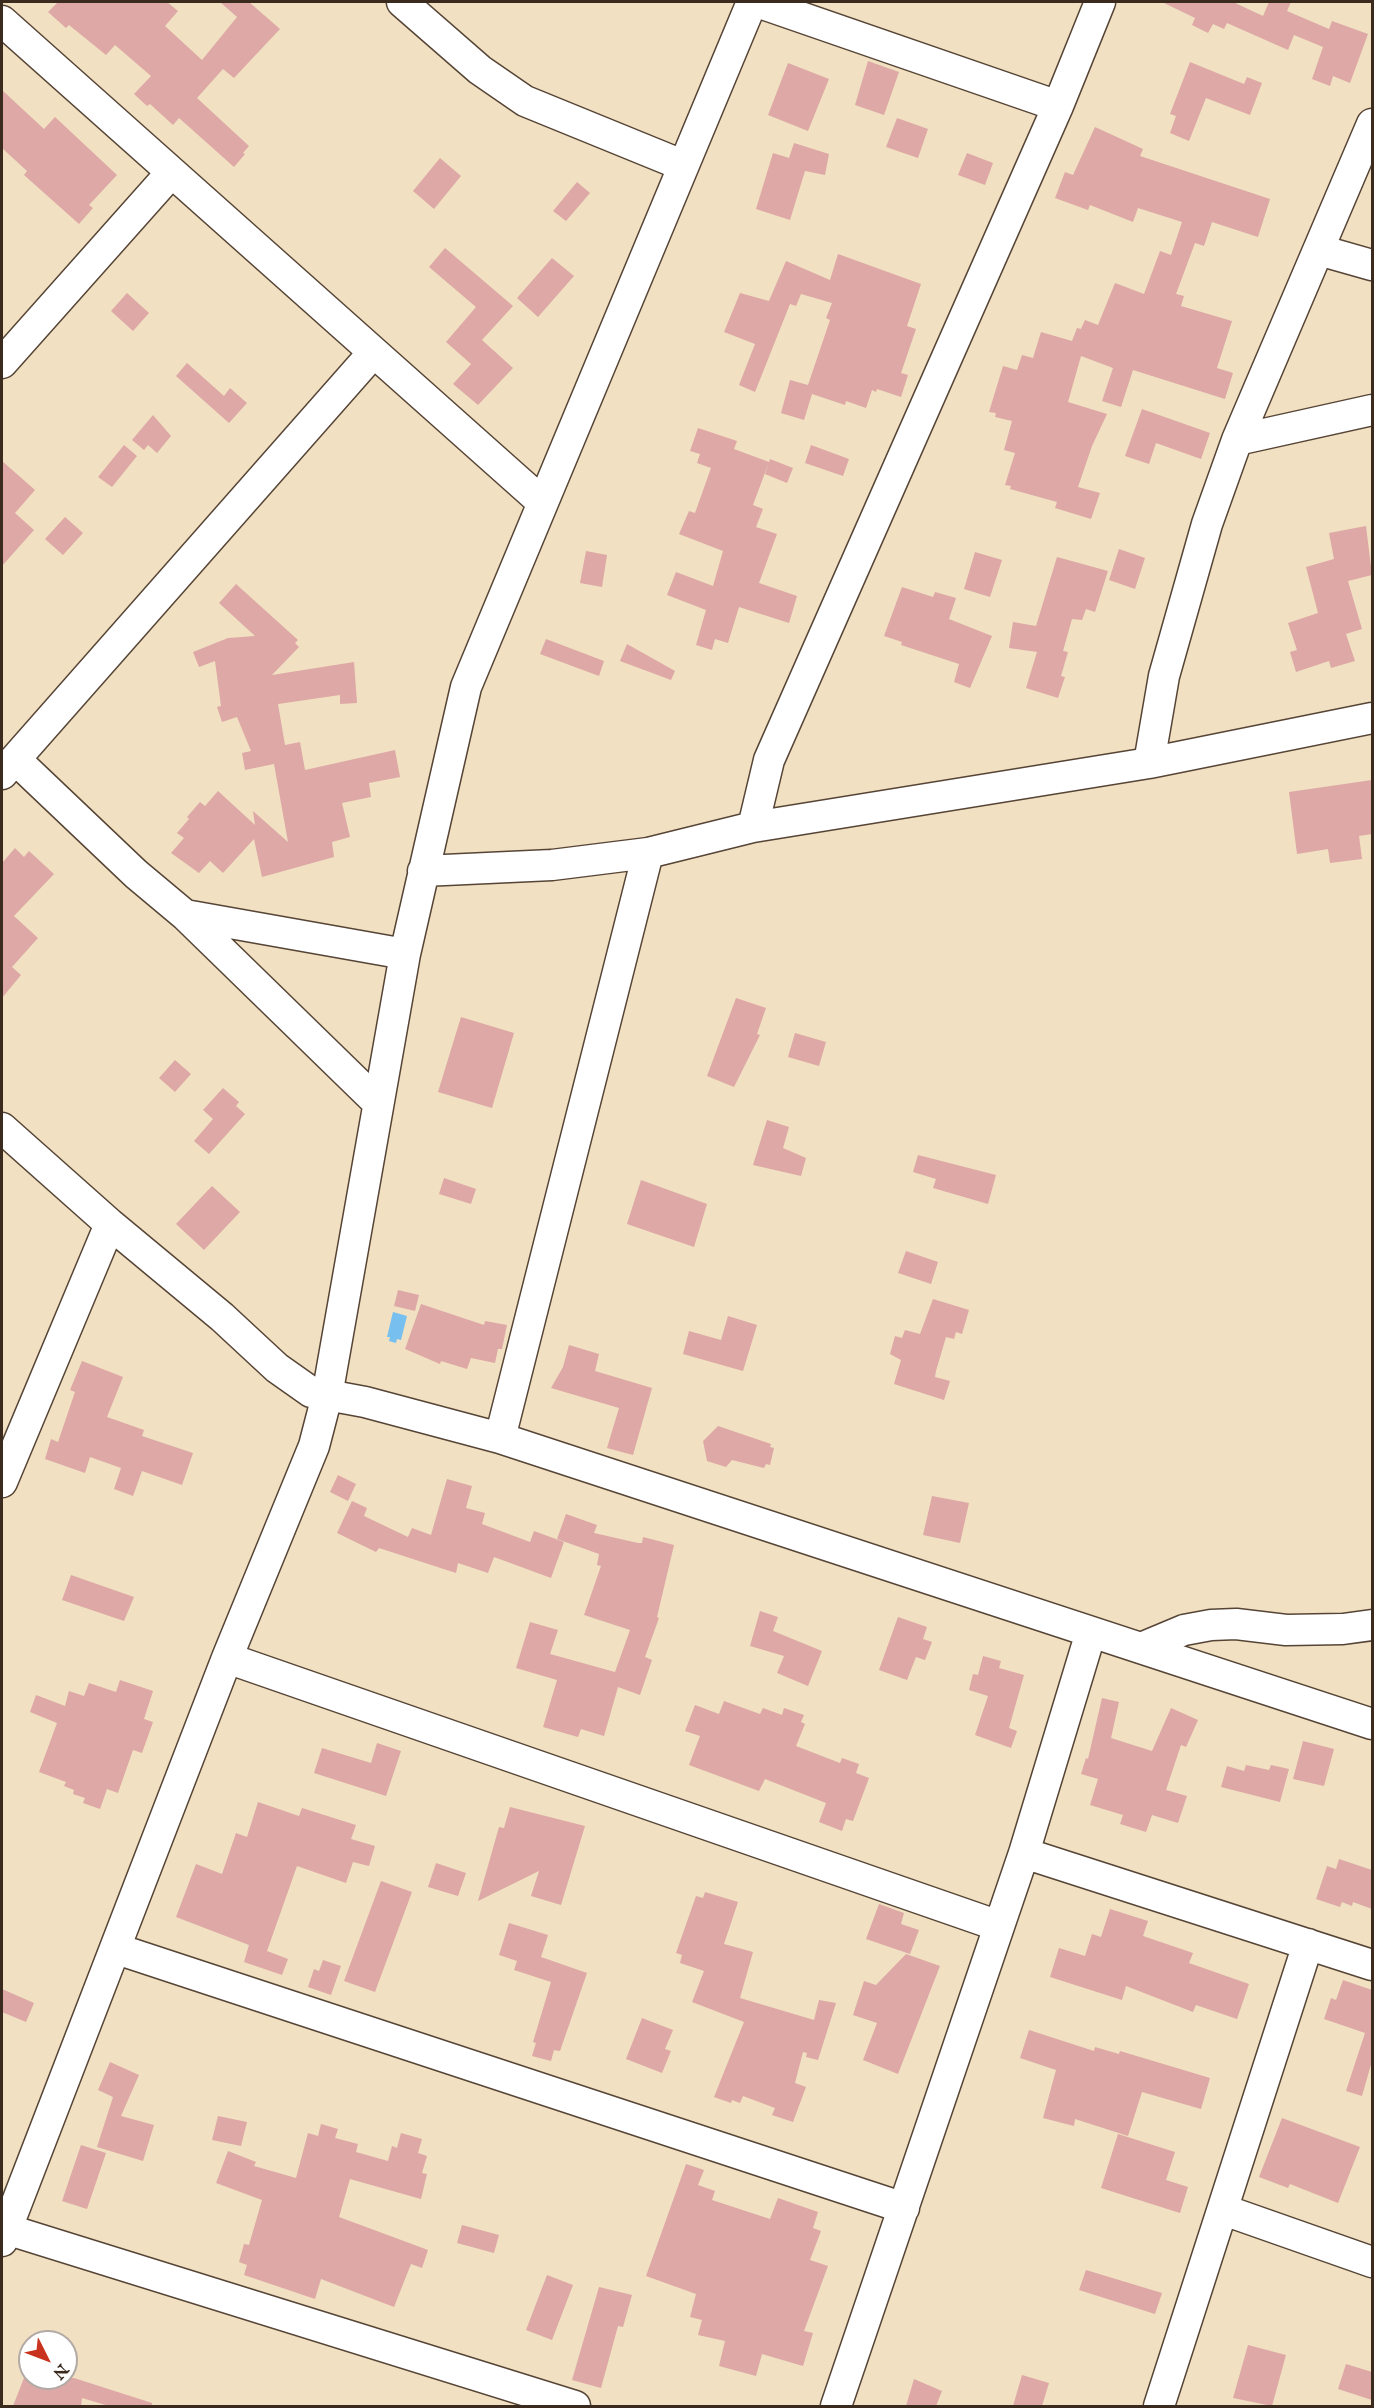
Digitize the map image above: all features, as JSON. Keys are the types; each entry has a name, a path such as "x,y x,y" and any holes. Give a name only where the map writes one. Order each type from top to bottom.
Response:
{"street":[{"path":"402,2 431,12 480,70 525,101 682,165"},
{"path":"575,2406 4,2235 60,2085 117,1949 227,1658 314,1446 327,1396 377,1102 405,954 466,687 752,2"},
{"path":"757,2 1058,106"},
{"path":"753,827 769,760 1058,106 1100,2"},
{"path":"2,21 542,502"},
{"path":"1149,763 1164,676 1207,524 1238,440 1372,124"},
{"path":"2,363 171,173"},
{"path":"1319,250 1372,266"},
{"path":"373,353 8,767 185,915 377,1102"},
{"path":"1238,440 1372,410"},
{"path":"423,871 552,865 648,853 753,827 1149,763 1372,718"},
{"path":"500,1438 648,853"},
{"path":"185,915 405,954"},
{"path":"2,1128 110,1224 222,1317 276,1368 300,1386 327,1396 365,1402 500,1438 1372,1724"},
{"path":"2,1482 110,1224"},
{"path":"1141,1648 1184,1630 1211,1625 1236,1624 1286,1630 1343,1629 1372,1625"},
{"path":"836,2406 1024,1853 1091,1632"},
{"path":"227,1658 999,1926"},
{"path":"1024,1853 1372,1965"},
{"path":"1159,2406 1308,1944"},
{"path":"117,1949 904,2208"},
{"path":"1224,2210 1372,2262"}],"water":[{"path":"393,1312 407,1316 401,1340 397,1339 396,1343 389,1341 390,1337 387,1337"}],"building":[{"path":"58,2 167,2 178,11 165,26 202,60 237,17 220,2 249,2 280,29 234,78 223,69 197,98 249,146 234,167 179,118 173,125 150,104 147,106 134,94 151,76 115,45 106,55 69,25 66,28 48,12"},
{"path":"1162,2 1233,2 1263,16 1269,2 1291,2 1287,11 1329,29 1332,21 1368,34 1350,83 1333,76 1330,86 1312,79 1323,47 1294,35 1288,50 1227,23 1224,29 1213,24 1208,33 1192,25 1195,18"},
{"path":"868,61 899,72 884,115 855,105"},
{"path":"1190,62 1244,84 1247,77 1262,83 1250,115 1206,98 1189,141 1170,133 1176,116 1170,114"},
{"path":"788,63 829,79 808,131 768,115"},
{"path":"2,90 44,129 55,117 117,175 89,205 93,208 79,224 24,175 27,171 2,148"},
{"path":"897,118 928,129 918,158 886,147"},
{"path":"1095,127 1143,149 1140,156 1270,199 1258,237 1212,222 1204,246 1195,243 1176,294 1184,296 1181,306 1232,321 1217,368 1233,373 1225,399 1133,370 1121,407 1102,401 1113,368 1081,356 1068,402 1107,414 1092,446 1078,487 1100,493 1091,519 1055,508 1057,502 1010,489 1011,486 1005,485 1015,453 1004,450 1012,421 995,417 996,413 989,412 1003,366 1017,370 1022,355 1033,358 1041,332 1072,341 1077,328 1081,329 1085,320 1098,325 1115,283 1144,294 1160,251 1171,255 1182,222 1138,208 1133,222 1090,205 1088,210 1055,198 1065,172 1073,175"},
{"path":"794,143 829,154 825,175 805,171 790,220 756,209 773,153 789,158"},
{"path":"967,153 993,163 985,185 958,175"},
{"path":"440,158 461,176 434,209 413,191"},
{"path":"577,182 590,193 566,221 553,211"},
{"path":"445,248 513,306 482,340 513,368 478,405 453,384 471,364 446,342 476,307 429,267"},
{"path":"838,254 921,284 907,326 916,329 901,373 908,375 901,397 877,389 876,392 872,390 866,408 846,401 845,405 812,394 804,420 781,413 790,380 808,385 830,320 826,318 832,303 801,294 796,306 790,304 755,392 739,385 755,344 724,332 740,293 769,301 786,261 830,280"},
{"path":"552,258 574,276 538,317 517,298"},
{"path":"127,293 149,313 133,331 111,311"},
{"path":"187,363 224,396 230,388 247,403 229,423 176,376"},
{"path":"1142,409 1210,433 1201,459 1156,443 1149,464 1125,456"},
{"path":"153,415 171,436 157,453 148,445 144,450 132,440"},
{"path":"698,428 737,441 734,449 769,462 753,505 763,509 756,527 777,534 759,583 797,596 789,623 739,607 728,643 715,639 712,650 696,645 706,610 667,595 676,572 713,586 723,551 679,534 689,511 695,513 711,468 697,463 700,454 690,451"},
{"path":"124,445 137,456 112,487 98,477"},
{"path":"811,445 849,459 843,476 805,463"},
{"path":"770,459 793,468 787,483 765,474"},
{"path":"2,461 35,490 15,513 34,530 2,566"},
{"path":"65,517 83,533 63,555 45,539"},
{"path":"1366,526 1372,575 1348,581 1362,629 1346,634 1355,661 1331,668 1329,661 1296,672 1290,652 1297,650 1288,623 1318,613 1306,567 1334,559 1329,533"},
{"path":"1119,549 1145,558 1135,589 1109,580"},
{"path":"586,551 607,555 602,587 580,583"},
{"path":"975,552 1002,560 990,597 964,589"},
{"path":"1057,557 1108,571 1095,612 1086,609 1082,620 1072,619 1063,651 1068,652 1061,676 1065,677 1058,698 1026,688 1037,652 1009,648 1013,622 1036,626"},
{"path":"236,584 298,640 295,643 299,647 272,675 354,662 357,703 340,704 340,695 278,704 285,745 300,742 305,770 395,750 400,777 369,783 371,797 342,803 350,837 332,842 334,857 262,877 254,839 223,873 210,861 199,873 171,853 184,838 177,833 189,819 187,817 200,802 205,806 218,791 255,825 253,811 288,842 274,764 245,770 242,753 251,751 237,717 222,722 217,707 221,706 215,661 199,667 193,652 228,638 255,636 219,603"},
{"path":"902,587 933,597 935,592 956,598 949,619 992,636 970,688 954,682 959,664 901,645 902,642 884,636"},
{"path":"546,639 604,661 599,676 540,654"},
{"path":"627,644 675,671 671,680 620,661"},
{"path":"1372,780 1372,834 1359,836 1362,859 1330,863 1328,849 1297,854 1289,792"},
{"path":"15,848 24,857 29,851 54,874 14,916 38,938 12,967 21,975 2,998 2,863"},
{"path":"736,998 766,1008 757,1034 760,1035 734,1087 707,1076"},
{"path":"461,1017 514,1033 492,1108 438,1092"},
{"path":"795,1033 826,1042 819,1066 788,1057"},
{"path":"175,1060 191,1074 175,1092 159,1078"},
{"path":"223,1088 239,1102 236,1106 245,1114 209,1154 194,1141 213,1119 203,1110"},
{"path":"767,1120 789,1127 783,1148 806,1158 801,1176 753,1165"},
{"path":"918,1155 996,1175 988,1204 933,1188 936,1179 913,1172"},
{"path":"444,1178 476,1189 471,1204 439,1194"},
{"path":"641,1180 707,1204 694,1247 627,1224"},
{"path":"212,1186 240,1212 204,1250 176,1224"},
{"path":"906,1251 938,1262 931,1284 898,1273"},
{"path":"398,1290 419,1295 415,1311 394,1306"},
{"path":"933,1299 969,1310 962,1334 956,1332 954,1339 946,1337 936,1371 935,1377 950,1381 944,1400 894,1384 901,1360 890,1354 895,1336 902,1338 905,1330 920,1334"},
{"path":"421,1304 484,1325 485,1321 507,1325 502,1349 498,1349 495,1363 471,1358 467,1369 441,1361 440,1364 405,1349"},
{"path":"728,1316 757,1325 743,1371 683,1354 689,1331 721,1340"},
{"path":"569,1345 599,1354 595,1371 652,1388 633,1455 607,1448 619,1408 551,1388 563,1367"},
{"path":"82,1361 123,1377 107,1417 144,1430 142,1436 193,1453 182,1485 142,1471 133,1496 114,1489 121,1468 90,1457 85,1473 45,1459 51,1439 58,1442 75,1392 70,1390"},
{"path":"718,1426 771,1444 770,1447 774,1448 770,1465 766,1464 764,1468 732,1460 726,1467 707,1461 703,1441"},
{"path":"338,1475 356,1484 348,1501 330,1492"},
{"path":"447,1479 472,1486 466,1508 485,1513 482,1524 530,1542 534,1531 564,1542 551,1578 494,1557 488,1573 458,1563 456,1573 379,1548 376,1552 337,1533 352,1501 367,1508 364,1516 408,1537 412,1528 431,1535"},
{"path":"932,1496 969,1503 960,1543 923,1535"},
{"path":"566,1514 597,1525 594,1533 638,1543 642,1543 643,1537 674,1545 657,1617 659,1618 645,1657 652,1660 640,1695 618,1687 604,1736 581,1729 578,1737 543,1727 557,1680 516,1668 530,1622 558,1630 550,1654 615,1672 630,1630 584,1615 601,1566 597,1565 599,1554 557,1539"},
{"path":"71,1575 134,1597 124,1621 62,1600"},
{"path":"760,1611 778,1617 773,1631 822,1651 808,1686 777,1673 784,1656 750,1646"},
{"path":"898,1617 927,1627 923,1639 932,1642 925,1660 916,1657 907,1680 879,1670"},
{"path":"983,1656 1001,1661 999,1668 1024,1675 1009,1728 1017,1731 1011,1748 975,1735 988,1696 969,1690 973,1674 978,1675"},
{"path":"120,1680 153,1691 144,1719 153,1722 142,1753 133,1750 118,1793 107,1789 100,1809 83,1803 85,1798 73,1794 74,1790 64,1786 66,1782 39,1772 57,1723 30,1712 36,1695 65,1706 69,1691 84,1696 89,1683 116,1692"},
{"path":"1102,1698 1119,1702 1111,1738 1152,1751 1171,1708 1198,1720 1186,1747 1181,1745 1166,1790 1187,1796 1178,1823 1152,1815 1146,1832 1120,1824 1123,1815 1090,1805 1098,1779 1081,1774 1086,1758 1088,1759"},
{"path":"724,1701 760,1714 763,1708 782,1715 784,1708 804,1715 801,1722 805,1724 796,1746 840,1763 842,1758 859,1764 856,1773 869,1778 853,1821 846,1819 842,1831 819,1822 826,1803 765,1779 759,1791 689,1765 700,1736 685,1731 695,1705 719,1714"},
{"path":"1303,1741 1334,1749 1324,1786 1293,1779"},
{"path":"377,1743 401,1751 386,1796 314,1773 322,1748 371,1763"},
{"path":"1246,1765 1269,1770 1271,1765 1289,1769 1280,1802 1221,1787 1227,1766 1244,1771"},
{"path":"258,1802 299,1816 302,1808 356,1825 351,1839 375,1846 369,1866 353,1862 346,1883 297,1866 267,1951 288,1959 282,1975 244,1962 249,1945 176,1917 196,1864 222,1874 236,1833 247,1837"},
{"path":"510,1807 585,1826 561,1905 531,1896 539,1871 478,1901 499,1827 504,1828"},
{"path":"1339,1859 1372,1870 1372,1909 1353,1902 1352,1906 1342,1902 1340,1907 1316,1899 1327,1866 1336,1869"},
{"path":"436,1863 466,1873 458,1896 428,1887"},
{"path":"381,1881 412,1892 375,1992 344,1981"},
{"path":"705,1892 738,1902 724,1944 753,1952 740,1998 814,2020 819,2000 836,2003 818,2060 806,2057 807,2053 803,2052 795,2083 806,2087 793,2122 772,2115 775,2108 743,2096 740,2103 732,2100 731,2103 714,2097 744,2022 692,2002 704,1971 680,1963 682,1955 676,1953 696,1896 703,1898"},
{"path":"879,1904 904,1913 901,1924 919,1930 910,1954 866,1939"},
{"path":"1110,1909 1148,1921 1143,1936 1193,1953 1189,1963 1249,1984 1237,2019 1196,2005 1193,2012 1126,1986 1122,2000 1050,1977 1059,1948 1085,1956 1092,1934 1101,1937"},
{"path":"509,1923 548,1935 541,1957 587,1973 560,2051 554,2050 551,2061 532,2056 536,2043 533,2042 551,1982 514,1970 517,1961 499,1955"},
{"path":"906,1954 940,1966 898,2074 863,2060 877,2023 853,2015 864,1981 876,1985"},
{"path":"323,1960 341,1966 331,1995 308,1987 314,1969 319,1971"},
{"path":"1343,1980 1372,1990 1372,2061 1362,2096 1346,2091 1365,2033 1324,2019 1331,1998 1336,2000"},
{"path":"2,1989 34,2003 26,2022 2,2012"},
{"path":"642,2018 673,2030 665,2049 671,2051 662,2073 626,2059"},
{"path":"1029,2030 1094,2051 1095,2047 1119,2054 1120,2051 1210,2078 1201,2109 1142,2092 1128,2136 1075,2119 1074,2126 1043,2118 1056,2070 1020,2058"},
{"path":"110,2062 139,2075 121,2116 154,2125 143,2161 97,2147 113,2097 98,2090"},
{"path":"218,2116 247,2122 241,2146 212,2140"},
{"path":"1282,2118 1360,2147 1338,2203 1290,2184 1288,2188 1259,2177"},
{"path":"321,2124 338,2129 335,2138 358,2144 356,2152 388,2161 392,2146 397,2148 401,2133 422,2139 418,2153 427,2156 422,2173 427,2174 421,2199 350,2179 339,2217 428,2250 422,2268 411,2264 394,2307 321,2279 315,2299 244,2275 247,2265 239,2262 244,2244 249,2245 262,2200 216,2183 228,2151 256,2162 254,2166 296,2178 308,2133 318,2136"},
{"path":"1118,2134 1175,2152 1166,2180 1188,2187 1180,2213 1101,2188"},
{"path":"81,2145 106,2153 87,2209 62,2201"},
{"path":"686,2164 704,2170 698,2185 715,2191 712,2200 770,2219 778,2198 818,2212 813,2228 821,2231 810,2260 828,2266 804,2331 813,2333 803,2366 762,2354 756,2376 719,2366 725,2341 698,2335 702,2320 690,2317 696,2294 646,2276"},
{"path":"462,2225 499,2235 494,2253 457,2243"},
{"path":"1086,2270 1162,2293 1155,2314 1079,2290"},
{"path":"547,2275 573,2285 552,2340 526,2330"},
{"path":"599,2287 632,2295 623,2327 618,2326 601,2388 572,2380"},
{"path":"1248,2345 1286,2355 1272,2406 1233,2398"},
{"path":"1346,2364 1372,2372 1372,2400 1338,2389"},
{"path":"1022,2375 1049,2383 1042,2406 1013,2406"},
{"path":"78,2379 152,2403 152,2406 109,2406 82,2398 81,2406 13,2406 19,2390 78,2390"},
{"path":"914,2379 942,2391 936,2406 906,2406"}]}
